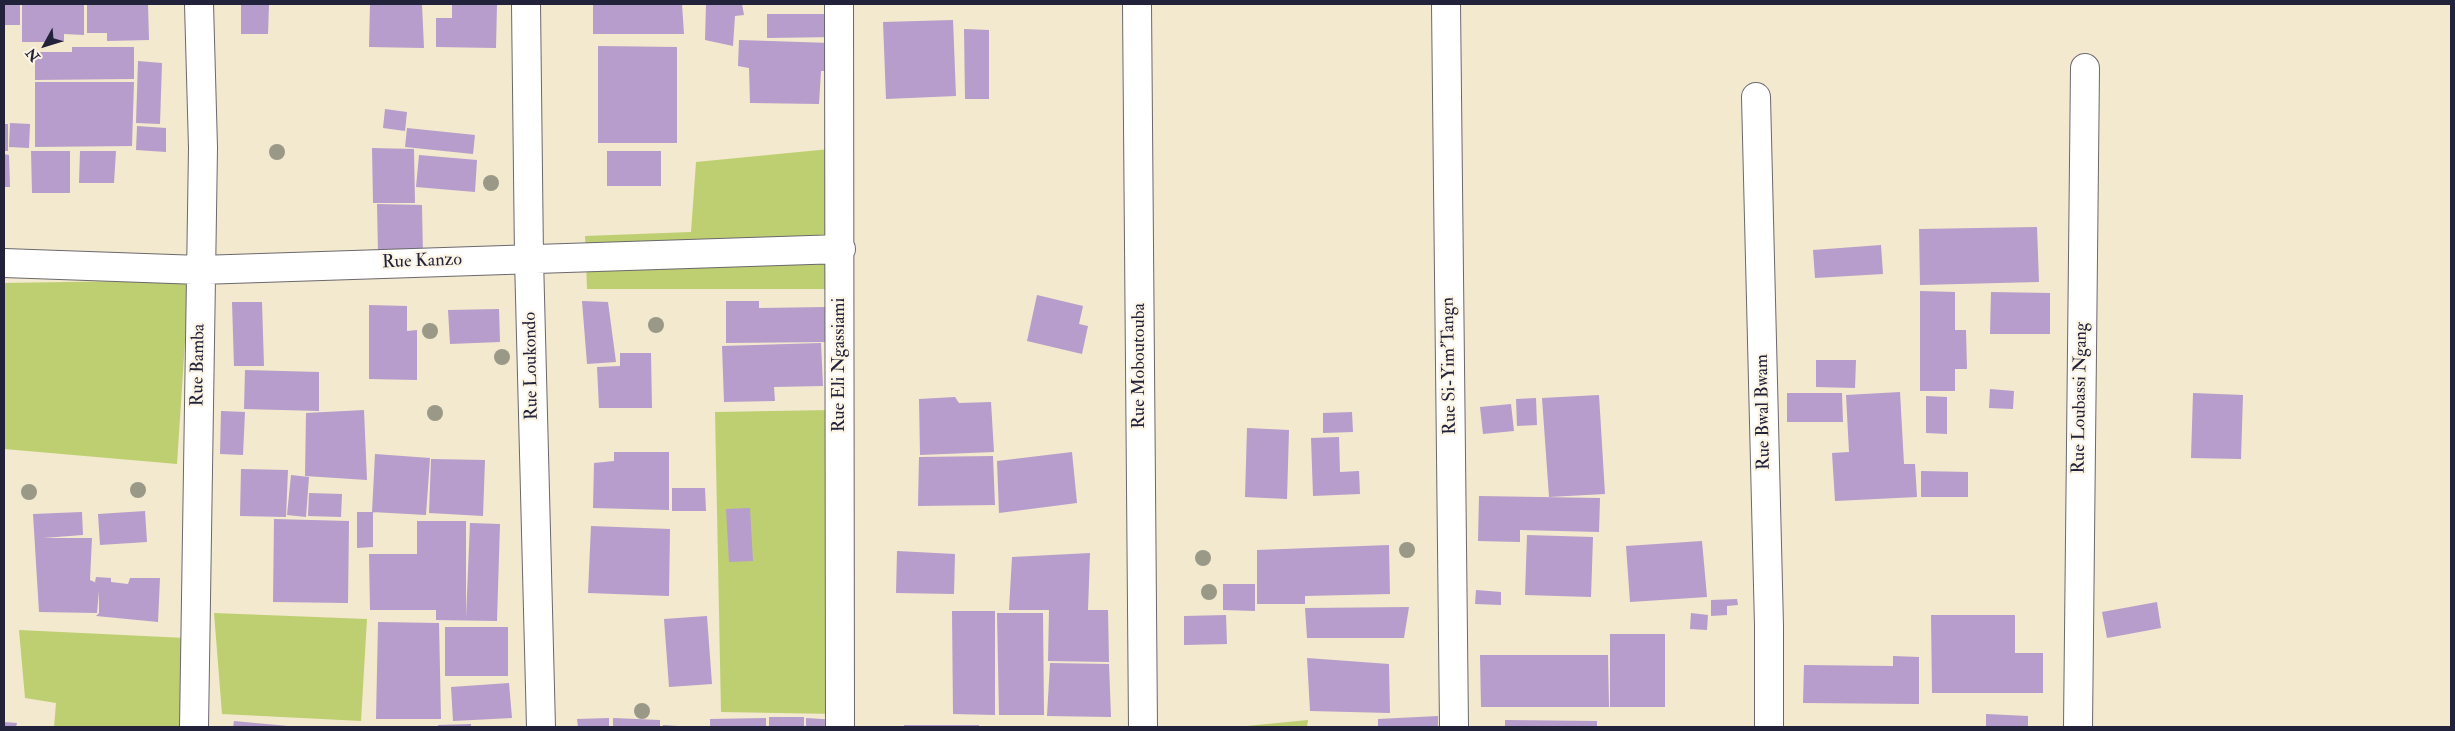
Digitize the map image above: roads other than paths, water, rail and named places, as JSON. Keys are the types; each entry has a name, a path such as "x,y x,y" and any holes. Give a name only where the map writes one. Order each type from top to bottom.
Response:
{"street":[{"name":"Rue Bamba","path":"194,727 200,270 204,148 199,4"},
{"name":"Rue Loukondo","path":"526,4 529,258 541,727"},
{"name":"Rue Eli Ngassiami","path":"839,4 840,727"},
{"name":"Rue Moboutouba","path":"1137,4 1143,727"},
{"name":"Rue Si-Yim'Tangn","path":"1446,4 1454,727"},
{"name":"Rue Loubassi Ngang","path":"2078,727 2084,68"},
{"name":"Rue Bwal Bwam","path":"1756,97 1769,626 1769,727"},
{"name":"Rue Kanzo","path":"4,264 200,270 840,249"}]}
